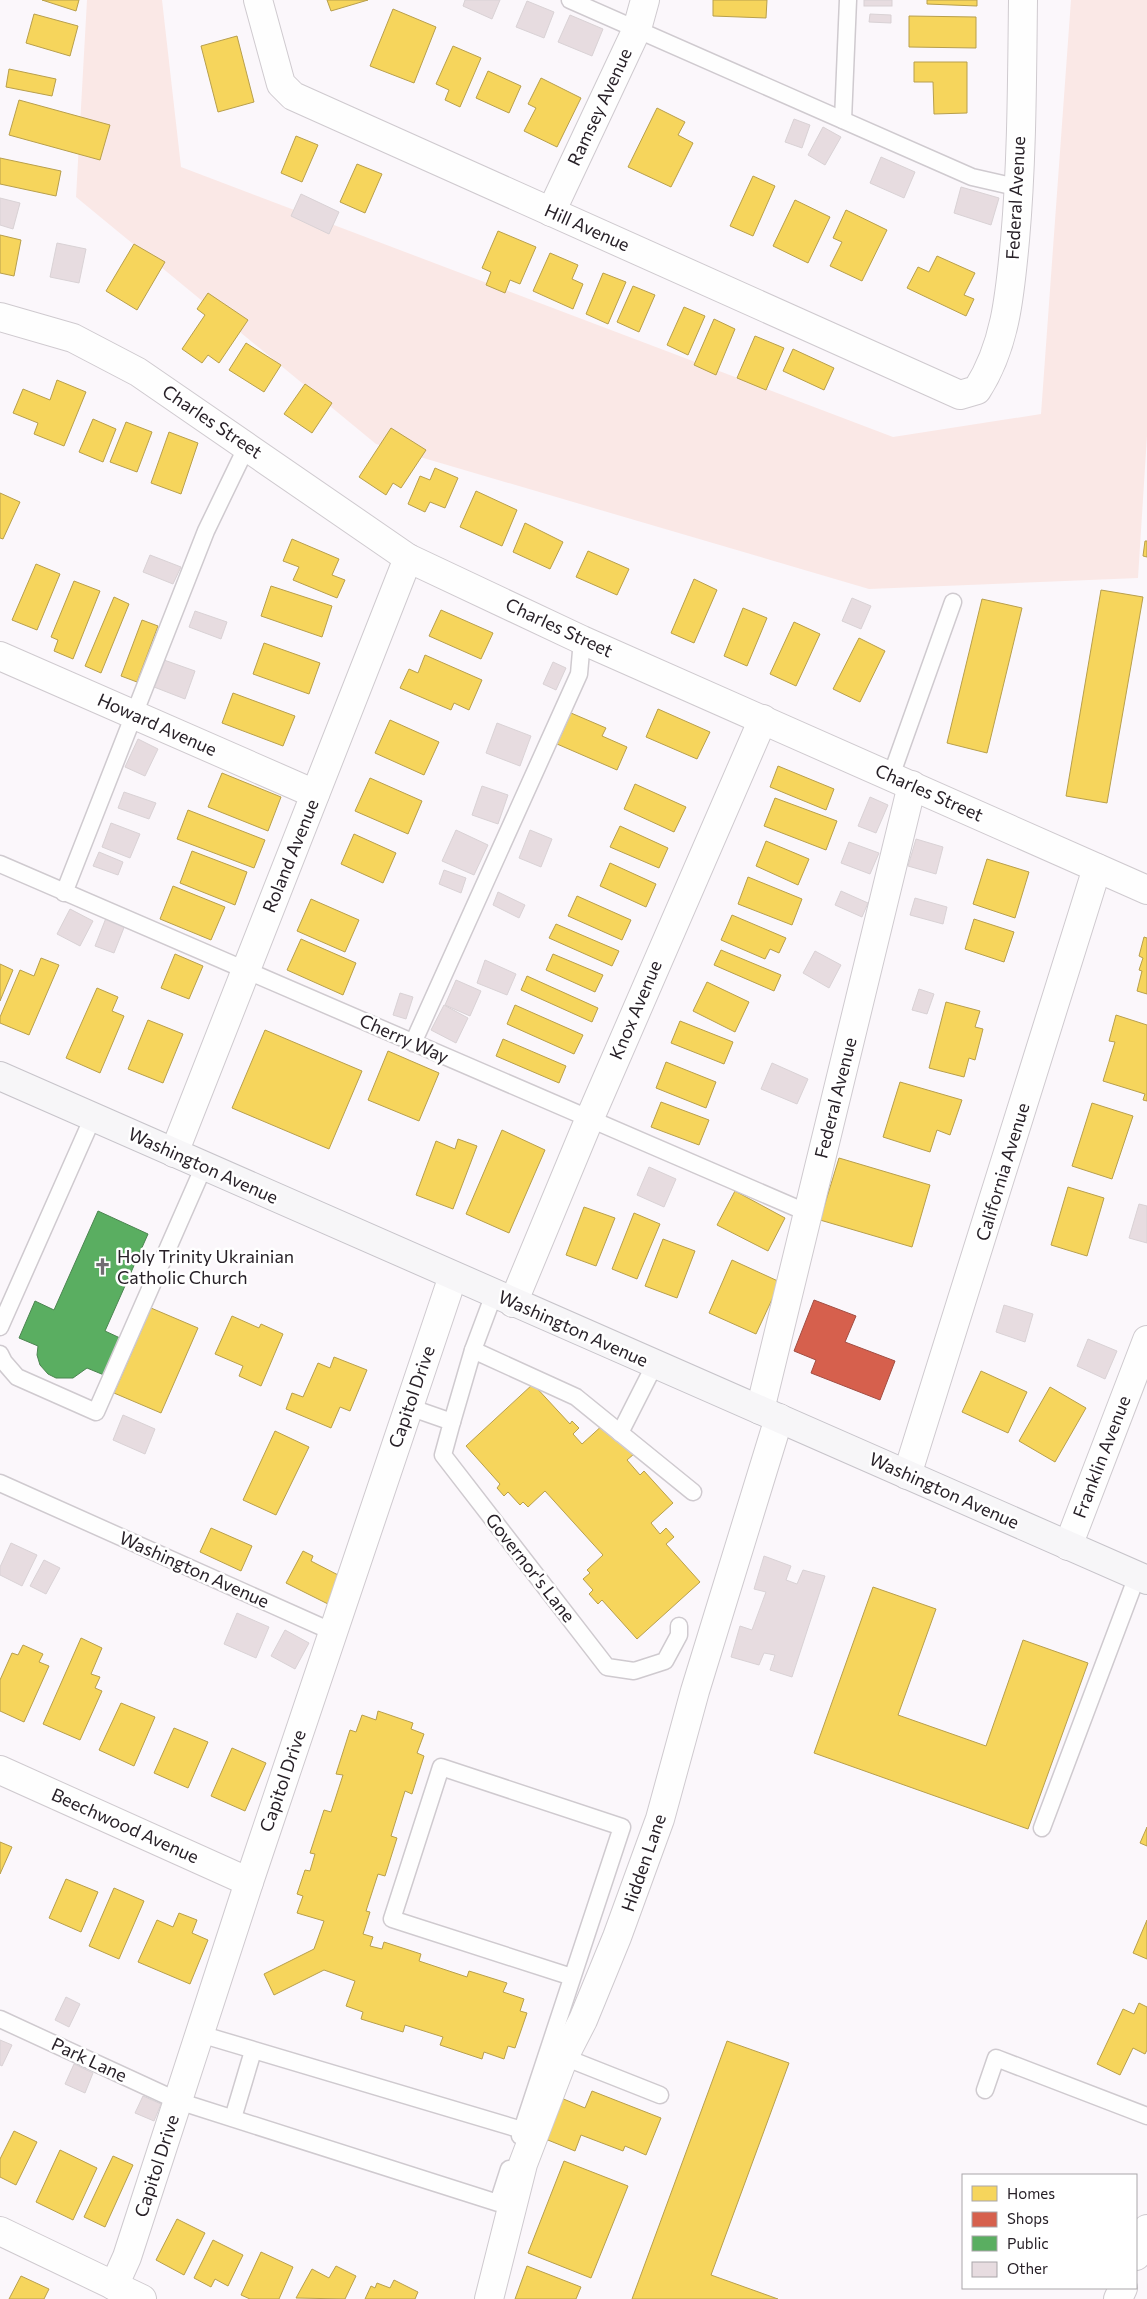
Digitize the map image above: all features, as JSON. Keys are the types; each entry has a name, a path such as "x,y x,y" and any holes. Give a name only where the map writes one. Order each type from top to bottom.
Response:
{"main road":[{"name":"Washington Avenue","path":"0,1076 1142,1578"}],"street":[{"name":"Hill Avenue","path":"258,0 281,84 293,96 960,395 977,390"},
{"name":"Ramsey Avenue","path":"551,212 637,29 645,0"},
{"name":"Federal Avenue","path":"977,390 989,372 998,349 1009,303 1020,188 1023,0"},
{"name":"Charles Street","path":"0,317 73,338 115,358 247,446 408,558 582,640 763,718 1147,890"},
{"name":"Roland Avenue","path":"174,1153 408,558"},
{"name":"Howard Avenue","path":"0,656 315,794"},
{"name":"Knox Avenue","path":"503,1298 589,1120 763,718"},
{"name":"Federal Avenue","path":"769,1414 808,1213 902,780"},
{"name":"California Avenue","path":"907,1476 1097,868"},
{"name":"Capitol Drive","path":"114,2286 127,2258 249,1882 453,1276"},
{"name":"Franklin Avenue","path":"1068,1546 1147,1340"},
{"name":"Hidden Lane","path":"489,2299 523,2164 564,2057 583,2020 618,1937 654,1836 769,1414"},
{"name":"Beechwood Avenue","path":"0,1770 249,1882"},
{"path":"1137,2254 1147,2229"},
{"path":"0,2231 142,2299"}],"lane":[{"path":"570,0 972,177 1020,188"},
{"path":"843,120 848,0"},
{"path":"64,893 206,531 247,446"},
{"path":"902,780 953,602"},
{"path":"413,1043 579,674 582,640"},
{"name":"Cherry Way","path":"0,864 808,1213"},
{"path":"0,1327 93,1117"},
{"path":"0,1354 4,1362 17,1377 96,1412 204,1166"},
{"path":"409,1407 452,1422 473,1350 503,1298"},
{"path":"473,1350 576,1398 693,1492"},
{"path":"620,1434 655,1364"},
{"name":"Governor's Lane","path":"452,1422 443,1455 607,1667 634,1671 664,1661 679,1635 679,1626"},
{"name":"Washington Avenue","path":"0,1483 333,1632"},
{"path":"1042,1828 1142,1578"},
{"path":"200,2034 522,2130 622,1827 442,1767 392,1919 572,1977"},
{"name":"Park Lane","path":"0,2019 178,2101 498,2203 522,2130"},
{"path":"232,2118 253,2051"},
{"path":"564,2057 660,2095"},
{"path":"985,2090 996,2058 1147,2116"}],"shaded area":[{"path":"87,0 162,0 181,167 893,437 1041,414 1071,0 1147,0 1147,436 1138,578 869,589 376,444 76,197"}],"building: Homes":[{"path":"42,0 79,0 76,11"},
{"path":"327,0 368,0 331,11"},
{"path":"713,0 767,0 766,18 713,16"},
{"path":"927,0 977,0 977,6 927,4"},
{"path":"393,9 436,27 414,83 370,66"},
{"path":"34,14 78,26 70,56 26,43"},
{"path":"909,16 976,17 976,48 909,47"},
{"path":"237,36 254,102 218,112 201,46"},
{"path":"453,46 481,58 460,107 445,100 449,90 436,84"},
{"path":"914,62 967,62 967,113 934,114 933,82 914,82"},
{"path":"9,69 56,79 52,96 6,87"},
{"path":"488,71 521,86 509,113 476,98"},
{"path":"541,78 581,98 557,147 524,131 536,108 528,104"},
{"path":"19,100 110,125 100,160 9,135"},
{"path":"657,108 685,122 678,135 693,143 671,187 628,167"},
{"path":"296,136 318,145 302,182 281,173"},
{"path":"0,158 61,171 56,196 0,184"},
{"path":"357,164 382,174 365,213 340,202"},
{"path":"753,176 775,186 753,236 730,226"},
{"path":"795,200 830,217 808,263 773,246"},
{"path":"846,210 887,230 862,281 830,266 842,242 833,238"},
{"path":"498,231 536,247 520,284 510,280 505,293 486,285 491,272 482,268"},
{"path":"0,235 21,240 14,276 0,273"},
{"path":"134,244 165,262 137,310 106,291"},
{"path":"550,253 578,265 572,279 583,284 573,309 533,291"},
{"path":"937,256 975,273 964,295 974,299 966,316 907,288 918,267 929,272"},
{"path":"603,273 626,282 608,324 586,314"},
{"path":"633,286 655,295 639,332 617,322"},
{"path":"208,293 248,320 219,363 208,355 202,363 182,349 205,315 197,309"},
{"path":"684,307 705,316 688,355 667,345"},
{"path":"714,319 735,329 716,375 694,365"},
{"path":"755,336 784,348 766,390 737,378"},
{"path":"246,343 281,365 264,392 229,370"},
{"path":"793,349 834,368 824,390 783,371"},
{"path":"57,380 86,392 64,446 34,434 38,423 13,413 23,389 50,400"},
{"path":"305,384 332,403 312,433 284,414"},
{"path":"93,419 116,429 103,462 79,452"},
{"path":"126,422 152,432 137,472 110,462"},
{"path":"391,428 426,450 401,488 393,483 386,495 359,477"},
{"path":"169,432 198,443 181,494 151,483"},
{"path":"435,468 458,478 445,508 430,502 425,512 408,504 420,476 430,480"},
{"path":"476,491 517,510 502,546 460,527"},
{"path":"0,493 20,502 3,539 0,538"},
{"path":"525,523 563,542 550,569 513,552"},
{"path":"292,539 339,559 332,575 345,580 337,598 293,580 299,567 283,561"},
{"path":"1145,541 1147,541 1147,557 1143,556"},
{"path":"588,551 629,569 617,595 576,577"},
{"path":"36,564 60,574 37,630 12,620"},
{"path":"694,579 717,590 694,643 671,633"},
{"path":"74,581 100,591 73,659 54,651 58,640 51,637"},
{"path":"271,586 332,606 322,637 261,616"},
{"path":"1101,590 1143,597 1107,803 1066,796"},
{"path":"114,597 129,604 101,673 85,666"},
{"path":"982,599 1022,608 987,753 947,743"},
{"path":"743,608 767,618 747,666 724,656"},
{"path":"441,610 493,633 481,659 429,636"},
{"path":"142,620 158,626 137,682 121,676"},
{"path":"794,622 820,634 796,686 770,674"},
{"path":"859,638 885,651 860,702 833,689"},
{"path":"264,643 320,663 309,694 253,674"},
{"path":"425,655 482,680 469,710 454,703 451,710 400,688 409,669 418,673"},
{"path":"233,693 295,716 283,746 222,723"},
{"path":"658,709 710,732 697,759 646,737"},
{"path":"571,713 606,728 602,736 627,747 617,770 557,744"},
{"path":"390,720 439,742 424,775 375,753"},
{"path":"778,766 834,789 826,810 770,787"},
{"path":"222,773 281,797 268,831 208,807"},
{"path":"370,778 422,801 408,834 355,811"},
{"path":"635,784 686,807 674,832 624,809"},
{"path":"775,798 837,821 826,850 764,826"},
{"path":"188,810 265,840 254,868 177,839"},
{"path":"620,826 668,848 659,868 610,847"},
{"path":"354,834 396,853 383,883 341,864"},
{"path":"766,841 809,859 798,885 756,866"},
{"path":"192,851 247,872 235,905 180,883"},
{"path":"987,859 1029,872 1015,918 973,904"},
{"path":"610,863 656,884 646,907 600,886"},
{"path":"748,877 802,899 792,925 738,904"},
{"path":"173,886 225,907 211,940 160,919"},
{"path":"577,896 631,920 622,940 568,916"},
{"path":"311,899 359,920 345,952 297,931"},
{"path":"732,915 786,938 779,953 770,949 765,959 721,940"},
{"path":"974,919 1014,932 1004,962 965,949"},
{"path":"556,924 619,951 612,966 549,938"},
{"path":"1144,937 1147,938 1147,994 1137,991 1142,971 1139,970 1143,958 1139,956"},
{"path":"301,939 356,963 343,995 287,970"},
{"path":"721,950 781,975 774,991 714,965"},
{"path":"175,954 203,966 189,999 161,988"},
{"path":"553,954 603,975 595,992 546,970"},
{"path":"41,958 59,965 29,1035 0,1023 0,1017 20,970 34,976"},
{"path":"0,964 13,970 0,1001"},
{"path":"527,976 598,1008 592,1022 521,990"},
{"path":"707,982 749,1002 735,1032 693,1011"},
{"path":"97,988 118,997 112,1011 124,1016 100,1073 66,1058"},
{"path":"946,1002 980,1011 975,1027 983,1029 975,1060 969,1058 964,1077 929,1068"},
{"path":"515,1005 583,1035 574,1054 507,1024"},
{"path":"1116,1015 1147,1025 1147,1101 1143,1100 1145,1094 1103,1081 1115,1042 1109,1041"},
{"path":"148,1020 183,1034 163,1083 128,1069"},
{"path":"680,1021 733,1042 724,1064 671,1043"},
{"path":"265,1030 362,1071 329,1149 232,1108"},
{"path":"503,1039 566,1066 559,1083 496,1056"},
{"path":"388,1051 439,1073 419,1121 368,1100"},
{"path":"666,1062 716,1082 706,1108 656,1088"},
{"path":"900,1082 962,1100 950,1135 937,1130 930,1152 883,1137"},
{"path":"661,1102 709,1120 699,1145 651,1127"},
{"path":"1092,1103 1133,1116 1112,1179 1072,1166"},
{"path":"502,1130 545,1150 509,1233 466,1214"},
{"path":"458,1139 477,1146 453,1209 416,1195 436,1141 455,1149"},
{"path":"839,1158 930,1185 912,1247 820,1220"},
{"path":"1068,1187 1104,1198 1087,1256 1051,1245"},
{"path":"735,1191 785,1218 768,1251 717,1225"},
{"path":"584,1207 615,1218 596,1266 566,1255"},
{"path":"634,1213 660,1224 637,1279 612,1269"},
{"path":"663,1239 695,1251 677,1298 645,1286"},
{"path":"732,1260 780,1282 756,1334 709,1313"},
{"path":"151,1308 198,1328 161,1413 114,1393"},
{"path":"232,1316 259,1328 261,1324 283,1334 261,1386 239,1376 243,1366 215,1354"},
{"path":"334,1357 367,1370 350,1411 340,1407 331,1428 286,1409 292,1393 303,1397 318,1363 330,1368"},
{"path":"981,1371 1027,1392 1008,1433 962,1412"},
{"path":"533,1384 570,1424 572,1421 579,1428 573,1434 582,1444 605,1423 634,1454 627,1460 640,1475 644,1471 673,1503 651,1523 660,1534 666,1528 674,1537 666,1544 700,1582 637,1639 602,1600 598,1604 589,1594 593,1590 583,1579 590,1573 587,1570 603,1555 545,1491 528,1507 523,1502 520,1505 508,1492 504,1496 497,1488 500,1484 466,1446"},
{"path":"1050,1387 1086,1408 1055,1462 1019,1441"},
{"path":"275,1431 309,1447 276,1515 243,1500"},
{"path":"211,1528 252,1546 241,1571 200,1552"},
{"path":"303,1551 313,1556 311,1561 342,1577 328,1604 286,1583"},
{"path":"873,1587 936,1609 898,1715 986,1746 1023,1640 1088,1663 1028,1829 814,1753"},
{"path":"81,1638 102,1648 91,1674 100,1677 95,1688 102,1691 80,1740 43,1724"},
{"path":"23,1645 43,1654 39,1662 49,1666 24,1722 0,1711 0,1680 12,1653 18,1655"},
{"path":"121,1703 155,1717 134,1766 99,1750"},
{"path":"378,1711 413,1723 411,1729 424,1734 417,1753 424,1756 412,1794 405,1791 391,1836 397,1838 385,1876 378,1874 366,1911 370,1912 363,1934 373,1937 370,1946 382,1949 384,1942 421,1954 419,1961 467,1977 469,1971 507,1983 503,1992 524,1999 520,2011 527,2013 515,2048 508,2046 504,2059 484,2052 482,2059 440,2045 443,2037 405,2025 403,2032 361,2019 363,2012 346,2006 355,1981 324,1970 274,1995 264,1974 314,1949 324,1921 297,1913 303,1896 297,1894 305,1870 310,1871 315,1854 310,1853 324,1810 331,1812 343,1775 336,1774 350,1730 356,1732 362,1715 376,1720"},
{"path":"174,1728 208,1742 188,1788 154,1773"},
{"path":"232,1748 266,1763 245,1811 211,1796"},
{"path":"1147,1827 1147,1846 1140,1843"},
{"path":"0,1842 12,1847 0,1874"},
{"path":"66,1879 98,1892 81,1932 49,1918"},
{"path":"114,1888 144,1901 119,1959 89,1946"},
{"path":"179,1913 197,1920 192,1933 208,1940 190,1984 138,1962 157,1920 173,1927"},
{"path":"1147,1920 1147,1959 1133,1953"},
{"path":"1139,2003 1147,2007 1147,2050 1145,2054 1133,2048 1120,2075 1097,2064 1123,2009 1134,2014"},
{"path":"727,2041 789,2063 711,2275 778,2299 632,2299"},
{"path":"592,2091 661,2118 646,2155 625,2146 623,2151 581,2135 575,2151 538,2136 554,2095 585,2108"},
{"path":"14,2131 37,2142 16,2185 0,2177 0,2159"},
{"path":"60,2150 97,2168 73,2220 36,2202"},
{"path":"113,2156 133,2165 105,2227 84,2217"},
{"path":"564,2161 628,2186 591,2278 528,2253"},
{"path":"177,2219 205,2233 184,2275 156,2260"},
{"path":"213,2240 243,2255 228,2286 215,2279 211,2287 194,2278"},
{"path":"261,2252 293,2267 279,2299 250,2299 241,2295"},
{"path":"336,2266 356,2276 345,2299 296,2298 312,2269 329,2278"},
{"path":"527,2266 581,2287 576,2299 515,2299"},
{"path":"21,2276 49,2289 44,2299 9,2299"},
{"path":"394,2280 418,2292 415,2299 365,2299 371,2286 375,2288 377,2283 390,2288"}],"building: Shops":[{"path":"814,1300 856,1316 845,1342 895,1361 880,1400 811,1373 816,1360 794,1351"}],"building: Public":[{"name":"Holy Trinity Ukrainian Catholic Church","path":"98,1211 148,1234 105,1331 120,1338 104,1375 87,1368 73,1378 56,1378 48,1374 40,1365 37,1355 38,1346 19,1338 35,1301 54,1310"}],"building: Other":[{"path":"465,0 500,0 492,19 463,6"},
{"path":"864,0 892,0 892,6 864,6"},
{"path":"527,1 554,12 544,38 516,27"},
{"path":"870,14 891,15 891,23 869,22"},
{"path":"570,15 603,29 592,56 558,42"},
{"path":"794,119 810,125 802,148 785,142"},
{"path":"823,127 841,137 825,165 808,155"},
{"path":"881,157 915,172 904,198 870,183"},
{"path":"961,187 999,198 991,225 954,213"},
{"path":"301,194 339,212 329,234 291,216"},
{"path":"0,198 20,203 13,229 0,225"},
{"path":"57,243 86,249 79,283 50,277"},
{"path":"150,555 181,567 173,584 143,572"},
{"path":"852,598 871,606 861,629 842,621"},
{"path":"195,611 227,622 221,639 189,627"},
{"path":"164,660 195,671 185,699 154,687"},
{"path":"553,662 566,668 556,690 543,684"},
{"path":"497,723 531,736 520,766 486,753"},
{"path":"138,739 158,749 145,776 125,767"},
{"path":"482,786 508,795 498,824 472,815"},
{"path":"124,792 156,803 149,819 118,808"},
{"path":"870,797 888,805 876,833 858,826"},
{"path":"111,823 140,834 130,858 102,847"},
{"path":"456,830 488,845 474,875 442,861"},
{"path":"530,830 552,839 541,867 519,858"},
{"path":"916,839 943,847 936,874 908,866"},
{"path":"849,842 879,853 870,874 841,863"},
{"path":"99,852 123,862 118,875 93,866"},
{"path":"444,870 466,878 461,893 439,884"},
{"path":"841,891 868,903 862,917 835,905"},
{"path":"498,892 525,905 519,918 493,905"},
{"path":"915,898 947,907 943,924 910,915"},
{"path":"70,909 93,921 80,946 57,934"},
{"path":"106,918 125,925 114,953 95,946"},
{"path":"815,951 841,965 829,988 803,973"},
{"path":"485,960 516,974 507,995 477,983"},
{"path":"456,980 481,991 470,1016 445,1005"},
{"path":"919,989 934,994 927,1014 912,1010"},
{"path":"400,993 413,997 406,1019 393,1015"},
{"path":"444,1005 468,1018 456,1043 431,1030"},
{"path":"772,1063 808,1079 797,1104 761,1089"},
{"path":"649,1167 676,1179 664,1207 637,1195"},
{"path":"1139,1204 1147,1206 1147,1243 1129,1238"},
{"path":"1004,1305 1033,1314 1025,1342 996,1332"},
{"path":"1088,1339 1117,1351 1105,1379 1077,1366"},
{"path":"123,1415 155,1429 145,1454 113,1440"},
{"path":"11,1543 37,1555 22,1586 0,1575 0,1567"},
{"path":"764,1556 791,1566 786,1580 797,1584 803,1570 825,1576 792,1677 770,1670 775,1655 764,1653 759,1665 731,1657 740,1626 752,1630 766,1592 754,1589"},
{"path":"44,1560 60,1568 46,1594 30,1586"},
{"path":"237,1613 269,1627 256,1658 224,1644"},
{"path":"285,1630 309,1643 295,1669 271,1656"},
{"path":"66,1997 80,2004 69,2027 55,2020"},
{"path":"0,2040 12,2045 2,2066 0,2065"},
{"path":"74,2064 93,2073 85,2093 65,2084"},
{"path":"143,2096 161,2104 154,2121 135,2113"}],"place":[{"name":"Holy Trinity Ukrainian Catholic Church","path":"103,1267"}]}
